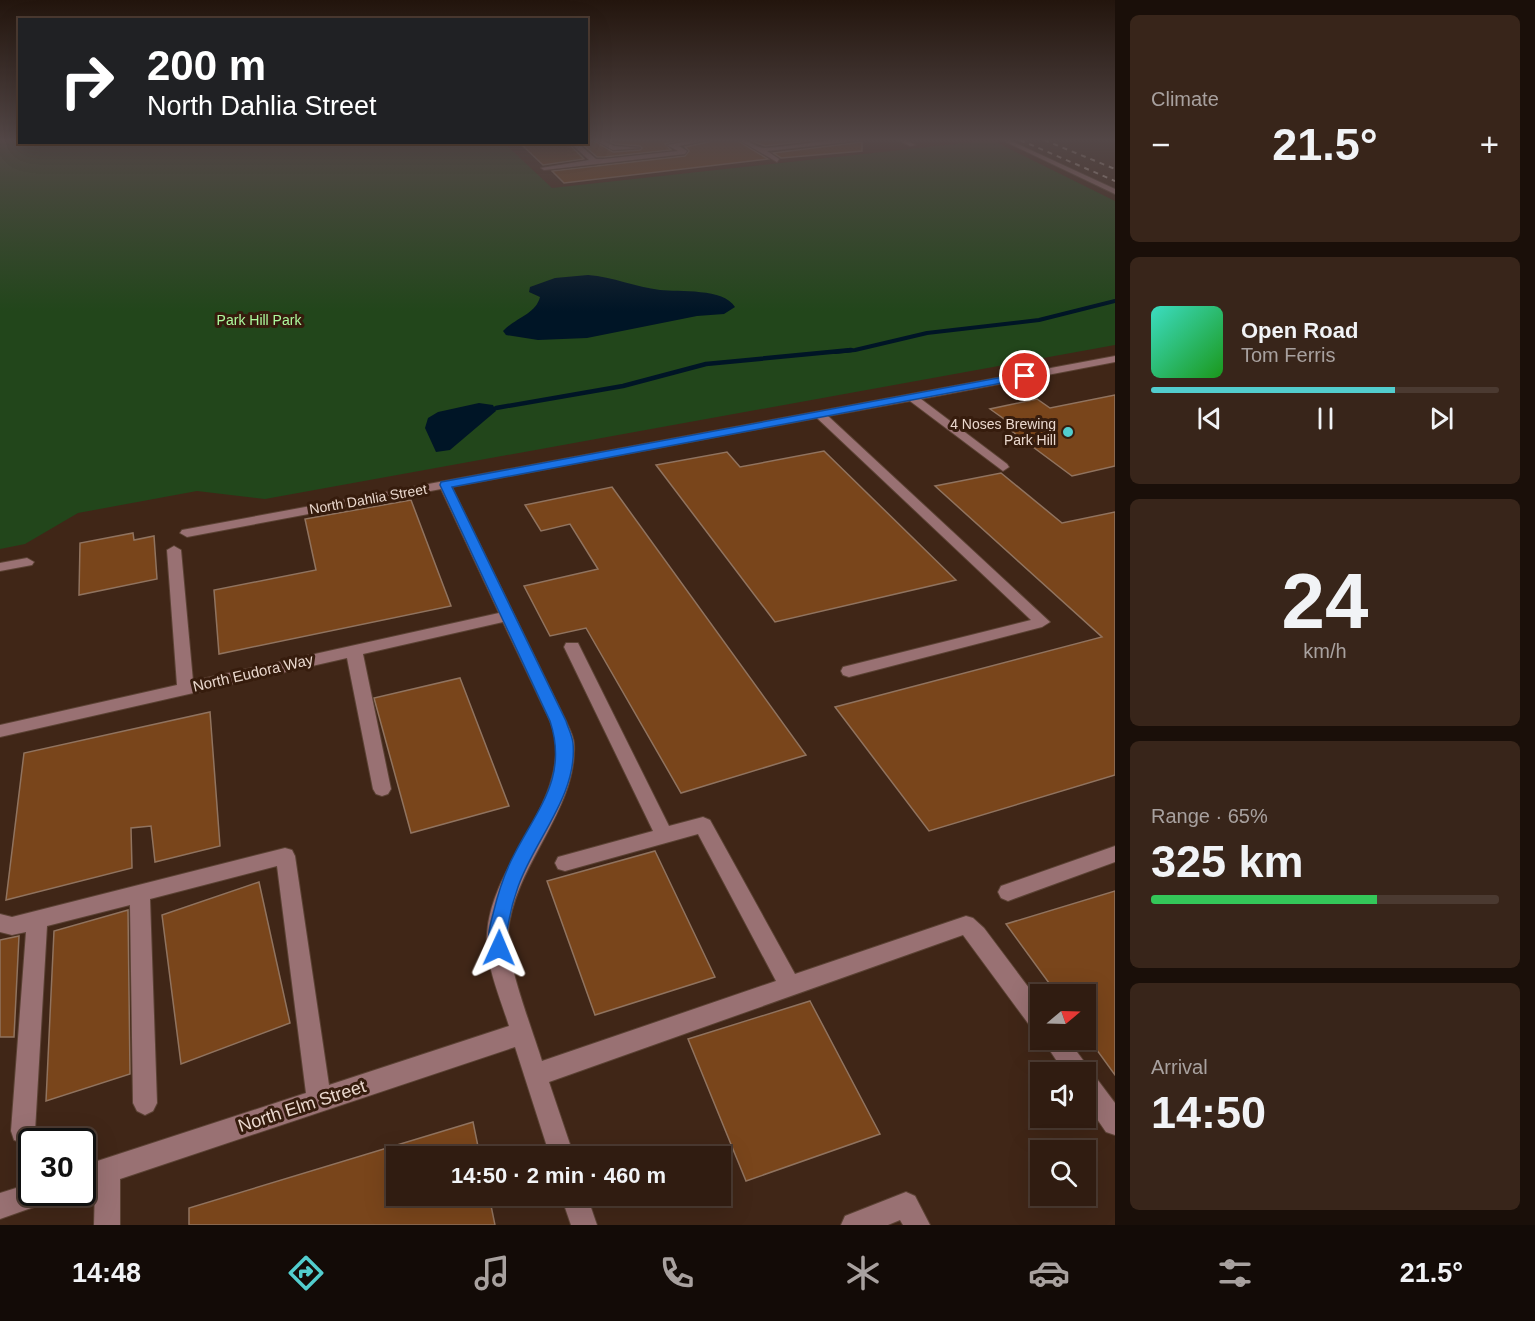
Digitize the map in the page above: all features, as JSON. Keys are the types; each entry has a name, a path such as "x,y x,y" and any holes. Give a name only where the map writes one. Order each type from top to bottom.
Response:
{"street":[{"name":"North Dahlia Street","path":"187,533 1115,360"},
{"path":"912,398 1004,467"},
{"path":"820,415 1042,622 849,671"},
{"path":"446,485 558,721 565,741 564,764 559,787 512,879 501,912 497,935 501,962 559,1146"},
{"path":"174,550 186,689"},
{"path":"0,567 27,562"},
{"name":"North Eudora Way","path":"0,731 507,616"},
{"path":"572,647 664,835"},
{"path":"354,651 382,789"},
{"path":"565,863 703,825 790,986"},
{"path":"1008,892 1115,854"},
{"path":"0,923 12,926 38,920 285,856 319,1100"},
{"path":"140,893 145,1103"},
{"path":"23,1128 38,920"},
{"path":"535,1075 966,925 977,935 1030,1007"},
{"name":"North Elm Street","path":"96,1175 522,1033"},
{"path":"1096,1097 1115,1123"},
{"path":"107,1225 108,1171"},
{"path":"0,1206 18,1200"},
{"path":"854,1225 906,1205 917,1225"},
{"path":"577,1206 584,1225"}],"green space":[{"name":"Park Hill Park","path":"0,197 1107,197 1115,201 1115,345 265,499 197,491 78,513 25,544 0,549"}],"water":[{"path":"588,275 660,290 711,294 729,301 735,307 724,314 697,316 587,338 538,340 506,335 503,331 530,312 538,303 540,297 529,292 530,287 555,278"},
{"path":"479,403 493,405 496,411 450,450 436,452 425,428 428,418 438,412"}],"building":[{"path":"1115,395 1115,466 1072,476 1006,427 1014,426 990,409 1037,399 1050,408"},
{"path":"824,451 956,580 775,622 656,465 727,452 740,467"},
{"path":"1001,473 1062,523 1115,512 1115,775 929,831 835,707 1102,637 935,486"},
{"path":"612,487 806,755 681,793 586,628 550,636 524,586 598,569 570,524 541,531 525,505"},
{"path":"411,500 451,606 219,654 214,590 316,570 305,519"},
{"path":"133,533 134,540 154,536 157,579 79,595 80,543"},
{"path":"460,678 509,806 411,833 374,698"},
{"path":"210,712 220,846 155,862 151,826 131,828 132,868 6,900 24,753"},
{"path":"655,851 715,977 595,1015 547,881"},
{"path":"259,882 290,1023 181,1064 162,915"},
{"path":"1115,891 1115,1075 1096,1049 1096,984 1050,984 1006,924"},
{"path":"128,910 130,1074 46,1101 54,931"},
{"path":"19,936 14,1037 0,1037 0,940"},
{"path":"810,1001 880,1134 746,1181 688,1039"},
{"path":"473,1122 478,1146 394,1146"},
{"path":"386,1148 386,1206 491,1206 495,1225 189,1225 189,1208"}],"waterway":[{"path":"835,352 855,350 927,333 1039,320 1115,301"},
{"path":"496,408 623,386 706,364 851,350"}],"place":[{"name":"4 Noses Brewing Park Hill","path":"1068,432"}],"route":[{"path":"499,948 497,935 508,888 520,860 559,787 564,764 565,741 558,721 446,485 1025,376"}]}
